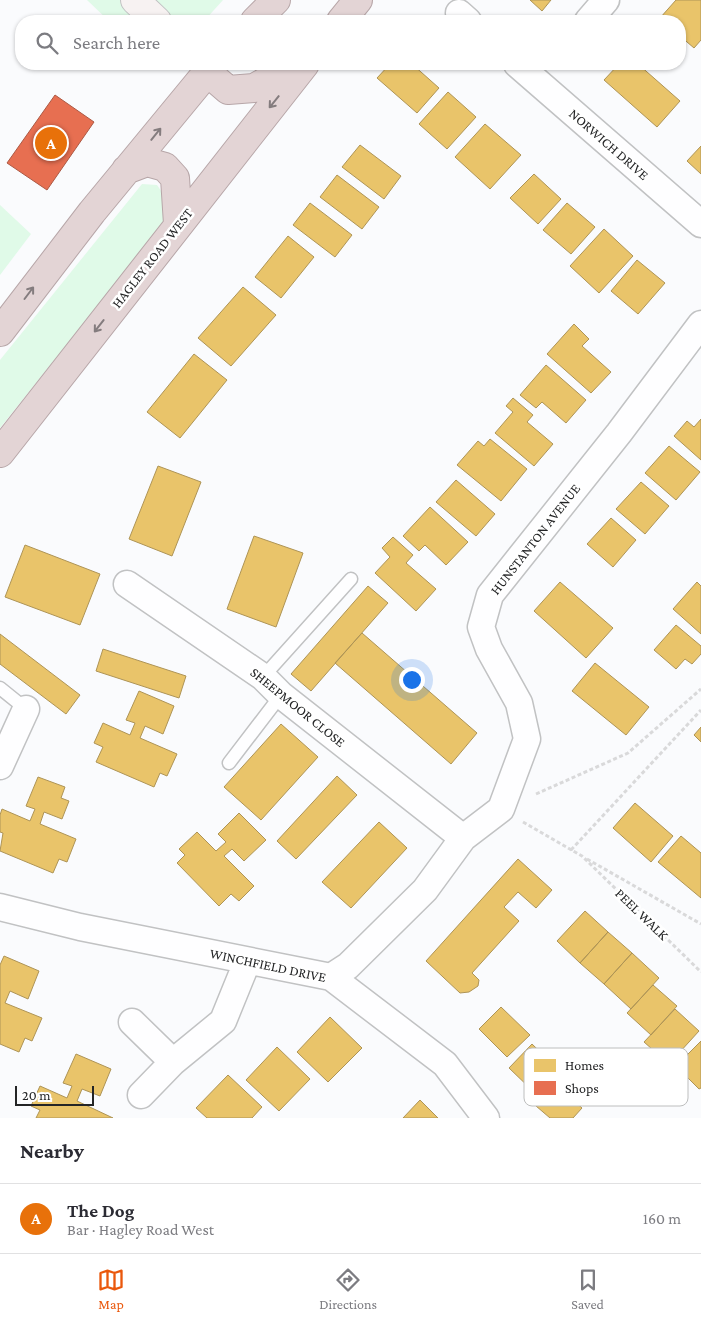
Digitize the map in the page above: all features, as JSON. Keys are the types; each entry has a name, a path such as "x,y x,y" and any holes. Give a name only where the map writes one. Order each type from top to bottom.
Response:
{"highway":[{"path":"261,15 276,0"},
{"path":"345,15 358,0"},
{"path":"0,332 203,70"},
{"path":"210,70 228,90 254,88 286,70"},
{"name":"HAGLEY ROAD WEST","path":"0,453 300,70"},
{"path":"126,170 146,162 165,167 175,178 178,224"}],"street":[{"path":"136,0 151,15"},
{"path":"593,15 606,0"},
{"name":"NORWICH DRIVE","path":"543,72 701,224"},
{"name":"HUNSTANTON AVENUE","path":"501,809 527,739 519,703 489,649 481,627 490,596 619,433 701,324"},
{"name":"SHEEPMOOR CLOSE","path":"128,584 272,686 463,838"},
{"path":"0,766 26,709"},
{"path":"331,977 348,966 425,890 463,838 501,809"},
{"name":"WINCHFIELD DRIVE","path":"0,907 80,927 247,962 331,977 445,1064 486,1118"},
{"path":"141,1095 173,1062 223,1021 247,962"},
{"path":"132,1022 173,1062"}],"lane":[{"path":"229,763 272,686 351,579"},
{"path":"0,688 26,709"}],"path":[{"path":"501,809 628,753 701,690"},
{"path":"571,850 701,710"},
{"name":"PEEL WALK","path":"501,809 701,924"},
{"name":"PEEL WALK","path":"582,856 701,972"}],"green space":[{"path":"87,0 223,0 209,15 103,15"},
{"path":"142,184 157,185 166,200 168,208 162,225 0,428 0,360"},
{"path":"0,205 31,234 0,275"}],"building: Homes":[{"path":"530,0 551,0 542,11"},
{"path":"676,0 701,0 701,40 694,48 686,41 686,15 663,15"},
{"path":"384,70 419,70 439,88 417,113 377,78"},
{"path":"613,70 645,70 680,101 657,127 604,80"},
{"path":"448,92 476,117 447,149 419,124"},
{"path":"485,124 521,155 490,189 455,157"},
{"path":"360,145 401,176 384,199 342,167"},
{"path":"701,146 701,174 687,161"},
{"path":"534,174 561,199 538,224 510,198"},
{"path":"337,175 379,207 362,229 320,197"},
{"path":"310,203 352,235 335,257 293,225"},
{"path":"567,203 595,227 571,254 543,230"},
{"path":"604,229 633,256 599,293 570,266"},
{"path":"288,236 314,257 281,298 255,277"},
{"path":"637,260 665,283 638,314 611,291"},
{"path":"243,287 276,315 231,366 198,338"},
{"path":"574,324 589,339 582,346 611,372 591,393 547,354"},
{"path":"194,354 227,380 180,438 147,412"},
{"path":"546,365 586,400 566,423 542,402 536,408 520,395"},
{"path":"513,398 533,415 527,422 553,444 534,466 495,433 513,412 506,406"},
{"path":"701,419 701,460 674,436 687,421 694,427"},
{"path":"490,439 527,469 501,501 457,465 478,441 484,446"},
{"path":"669,446 700,472 676,500 645,473"},
{"path":"158,466 201,482 172,556 129,539"},
{"path":"456,480 495,514 476,536 436,502"},
{"path":"641,482 669,506 645,534 616,509"},
{"path":"430,507 468,542 446,565 425,545 419,551 403,536"},
{"path":"611,518 636,540 613,567 587,544"},
{"path":"254,536 303,553 276,627 227,609"},
{"path":"393,537 413,555 406,563 436,589 416,611 375,573 390,557 382,548"},
{"path":"25,545 100,574 80,625 5,597"},
{"path":"560,582 613,628 586,658 534,611"},
{"path":"697,582 701,586 701,634 673,609"},
{"path":"368,586 388,603 311,691 291,674"},
{"path":"676,625 701,646 701,654 692,664 685,659 676,669 654,650"},
{"path":"362,633 477,733 451,764 335,663"},
{"path":"0,634 80,695 66,714 0,664"},
{"path":"103,649 186,676 179,698 96,671"},
{"path":"595,663 649,707 626,735 572,691"},
{"path":"139,691 174,706 163,734 145,726 140,738 177,754 167,776 160,773 154,787 96,762 103,747 94,743 103,723 130,735 135,723 126,720"},
{"path":"281,724 318,757 261,820 224,787"},
{"path":"701,727 701,742 694,735"},
{"path":"337,776 357,795 296,859 277,841"},
{"path":"38,777 65,787 61,798 69,801 62,819 44,812 40,824 76,839 67,862 59,859 53,873 0,851 3,833 0,832 2,809 30,821 35,809 26,806"},
{"path":"635,803 673,836 651,862 613,828"},
{"path":"239,813 266,840 244,861 232,849 224,856 254,886 239,901 231,894 219,906 177,863 185,855 179,849 197,832 216,851 226,842 218,834"},
{"path":"379,822 407,848 351,908 322,882"},
{"path":"681,836 701,853 701,898 658,862"},
{"path":"518,859 552,890 536,908 518,892 504,907 519,921 472,973 479,980 478,986 469,992 460,993 426,961"},
{"path":"585,911 608,932 580,963 557,941"},
{"path":"608,932 632,953 604,984 580,963"},
{"path":"632,953 659,978 631,1009 604,984"},
{"path":"4,956 39,971 28,999 10,991 5,1003 42,1018 32,1041 25,1038 19,1052 0,1044 0,965"},
{"path":"653,985 677,1006 651,1035 627,1013"},
{"path":"501,1007 530,1035 507,1057 479,1029"},
{"path":"675,1009 699,1031 684,1048 651,1048 644,1042"},
{"path":"330,1017 362,1048 328,1082 297,1052"},
{"path":"701,1041 701,1088 699,1089 688,1078 688,1054"},
{"path":"532,1044 536,1048 528,1048"},
{"path":"277,1047 310,1079 279,1111 246,1080"},
{"path":"524,1052 524,1082 509,1068"},
{"path":"76,1054 111,1069 100,1096 82,1089 77,1101 113,1118 36,1118 40,1110 31,1106 40,1086 67,1098 72,1086 63,1083"},
{"path":"228,1075 262,1107 252,1118 207,1118 196,1108"},
{"path":"420,1100 438,1118 403,1118"},
{"path":"536,1106 580,1106 582,1108 573,1118 550,1118"}],"building: Shops":[{"path":"55,95 94,122 47,190 7,163"}],"place":[{"name":"The Dog","path":"51,143"}]}
